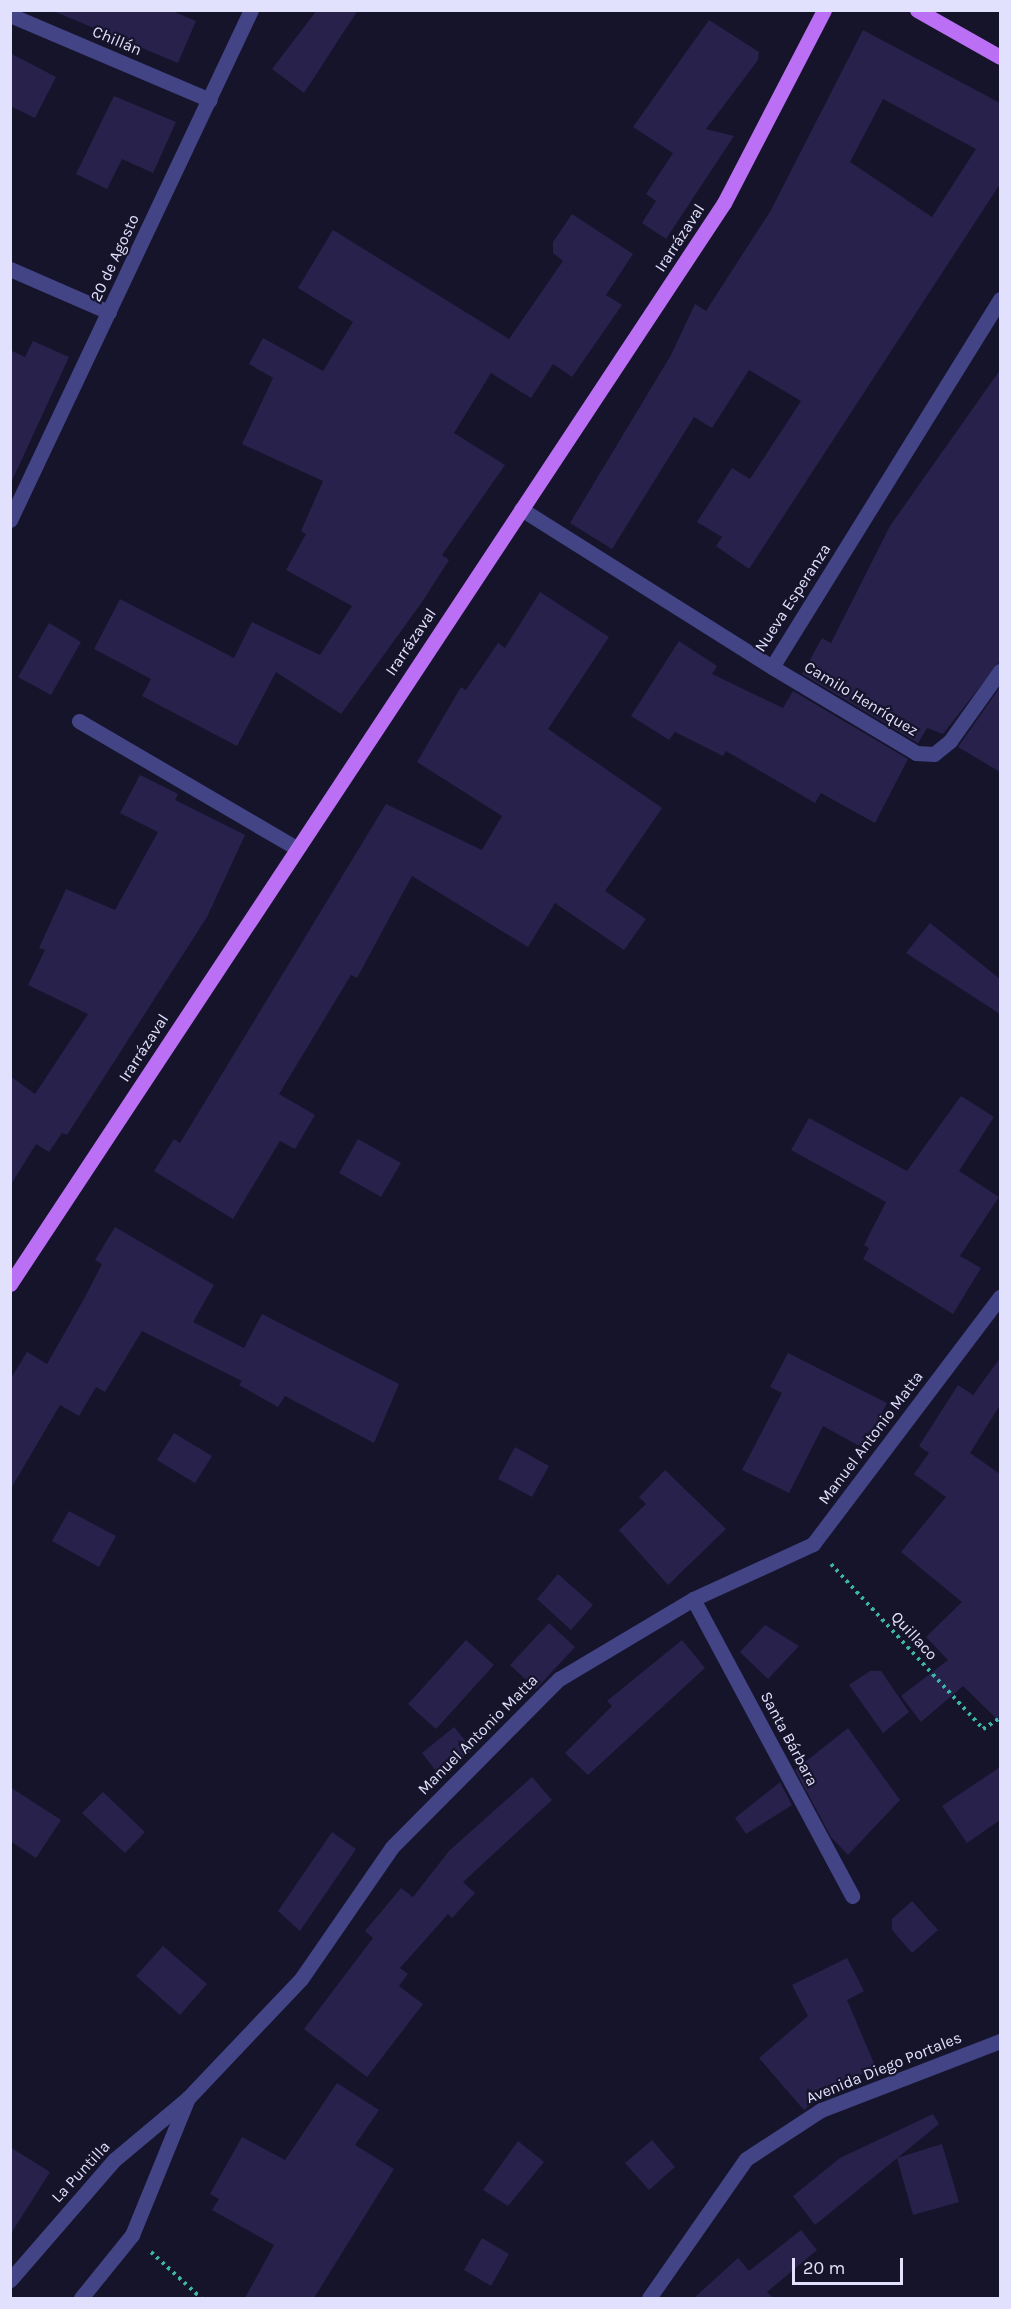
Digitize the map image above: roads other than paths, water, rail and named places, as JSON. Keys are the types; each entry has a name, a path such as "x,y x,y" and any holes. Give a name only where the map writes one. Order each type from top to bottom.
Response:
{"main road":[{"name":"Irarrázaval","path":"10,1284 724,203 824,10"},
{"path":"917,10 1000,57"}],"street":[{"name":"20 de Agosto","path":"11,516 251,10"},
{"name":"Chillán","path":"10,15 210,100"},
{"path":"10,268 109,312"},
{"name":"Nueva Esperanza","path":"521,509 772,667 1000,299"},
{"name":"Camilo Henríquez","path":"772,667 916,753 934,754 950,741 1000,671"},
{"path":"79,721 296,848"},
{"name":"Manuel Antonio Matta","path":"81,2298 132,2235 188,2098 301,1979 392,1847 559,1679 693,1599 813,1544 1000,1297"},
{"name":"Santa Bárbara","path":"693,1599 852,1896"},
{"name":"Avenida Diego Portales","path":"649,2298 746,2158 821,2110 1000,2040"},
{"name":"La Puntilla","path":"10,2280 92,2183 188,2098"}]}
